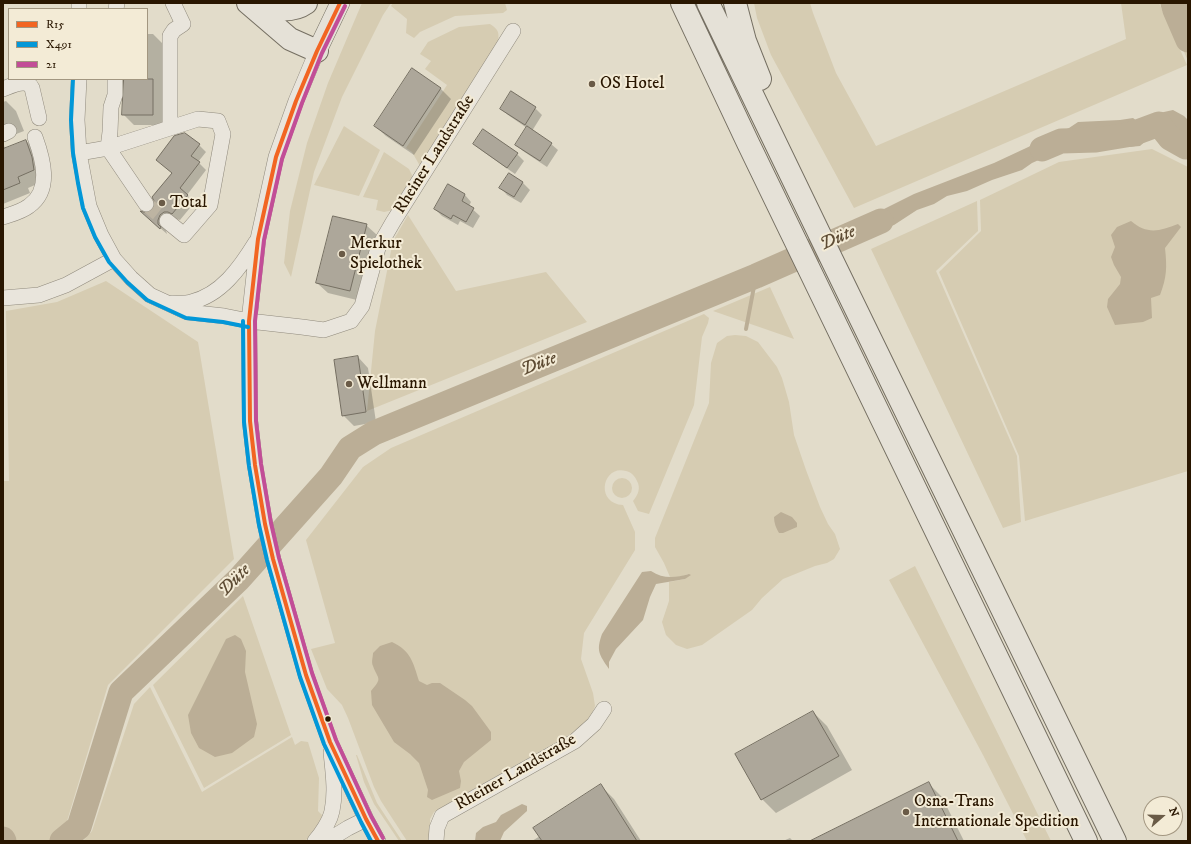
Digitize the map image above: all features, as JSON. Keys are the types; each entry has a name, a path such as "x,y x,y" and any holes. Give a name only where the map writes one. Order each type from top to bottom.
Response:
{"highway":[{"path":"248,3 290,38 317,51"},
{"path":"256,3 267,8 286,10 306,3"},
{"path":"682,3 792,234 1086,841"},
{"path":"708,3 1115,841"},
{"path":"735,3 744,41 769,99 770,130"}],"main road":[{"path":"317,51 340,3"}],"street":[{"path":"170,127 170,36 174,30 183,24 173,3"},
{"name":"Rheiner Landstraße","path":"150,295 186,312 224,316 249,321 302,326 324,330 350,321 362,306 378,248 513,30"},
{"path":"317,51 296,101 276,157 258,239 249,321 250,421 255,465 265,524 273,559 306,675 330,742 377,841"},
{"path":"78,80 77,120 79,153 89,206 101,235 114,259 131,278 150,295 171,303 190,303 206,297 221,287 241,266 258,239"},
{"path":"115,80 115,95 110,107 110,132 108,148 146,204"},
{"path":"3,89 20,83 30,84 39,118"},
{"path":"79,153 108,148 198,119 218,121 224,134 210,205 184,235 166,221"},
{"path":"3,216 16,213 30,205 40,195 44,178 43,165 35,137"},
{"path":"3,298 39,295 66,285 114,259"},
{"name":"Rheiner Landstraße","path":"436,841 436,828 442,816 576,741 594,724 604,709"},
{"path":"315,841 321,834 332,812 334,784 330,742"},
{"path":"327,841 366,819"}],"shaded area":[{"path":"362,3 391,3 383,15 342,97 314,172 291,277 284,263 290,211 307,143 328,83"},
{"path":"393,3 505,3 507,10 503,13 455,16 420,32 414,38 406,33 407,19 391,6"},
{"path":"754,3 810,3 836,73 876,146 1126,39 1121,3 1159,3 1187,65 854,208 771,55 757,18"},
{"path":"1163,3 1188,3 1188,61"},
{"path":"1178,3 1188,3 1188,32"},
{"path":"490,24 498,32 498,42 420,166 412,152 406,148 447,85 425,69 431,61 420,54 428,42 459,27"},
{"path":"1173,110 1188,120 1188,145 1172,128 1153,130 1149,138 1140,146 1129,147 1113,135 1078,139 1060,147 1052,154 1032,163 1022,170 992,180 967,191 947,196 934,204 917,210 894,225 852,239 844,224 866,218 914,194 994,163 1069,128 1078,122 1133,118 1137,121 1155,114"},
{"path":"344,126 380,150 359,196 314,185"},
{"path":"1152,149 1188,167 1188,471 1025,521 1019,456 939,272 981,231 980,200 1059,162"},
{"path":"384,152 409,169 413,177 393,210 384,212 376,210 378,200 363,197"},
{"path":"977,201 978,231 936,271 1017,456 1021,522 1003,528 871,249"},
{"path":"408,215 456,291 546,272 587,322 367,411 375,331 393,241"},
{"path":"1131,221 1148,230 1159,230 1178,224 1181,227 1165,248 1165,277 1160,295 1151,298 1152,318 1143,322 1115,325 1107,307 1108,299 1120,284 1121,277 1111,257 1115,247 1111,235 1117,227"},
{"path":"106,281 198,342 234,559 108,685 61,841 3,841 3,481 9,481 6,311 57,302"},
{"path":"770,287 794,339 713,311"},
{"path":"704,314 709,318 702,337 694,405 649,514 638,511 633,501 638,494 639,486 631,473 618,470 607,478 605,485 605,492 608,498 614,503 623,505 635,532 635,550 584,633 581,659 593,693 595,706 590,719 572,733 434,812 430,819 430,841 407,841 381,801 374,787 348,718 342,705 327,689 311,649 335,643 306,540 363,467 391,448"},
{"path":"727,336 746,336 758,342 777,367 789,402 794,435 806,470 820,507 828,524 835,534 840,549 834,559 827,563 815,566 783,579 762,598 752,610 702,645 687,649 676,645 666,635 662,622 669,601 669,582 685,579 688,574 680,577 670,577 655,547 655,538 709,403 711,363 717,343"},
{"path":"622,478 629,481 632,488 629,495 622,498 615,495 612,488 615,481"},
{"path":"781,512 792,517 797,523 797,527 783,533 779,533 775,525 774,517"},
{"path":"915,566 1051,841 1027,841 983,755 889,580"},
{"path":"651,571 665,577 691,575 685,579 656,584 650,597 643,620 616,649 609,662 609,669 603,660 599,649 602,634 642,572"},
{"path":"243,596 291,735 204,788 153,685"},
{"path":"235,635 241,639 246,651 245,672 257,724 254,737 232,753 215,757 199,748 191,733 188,715 226,639"},
{"path":"392,642 407,653 413,663 419,681 427,685 432,683 440,683 465,700 472,706 491,732 491,740 464,762 459,771 461,781 460,788 432,800 427,797 428,790 419,763 394,742 372,705 371,691 378,681 372,664 373,653 380,646"},
{"path":"150,687 202,792 292,737 295,745 301,741 308,742 319,778 318,811 323,816 312,834 305,841 83,841 92,831 134,704"},
{"path":"356,755 377,803 402,841 399,841 374,804 364,782"},
{"path":"522,804 527,806 527,811 504,832 500,841 475,841 476,833 483,827 496,822 501,815"}],"building":[{"path":"412,68 441,88 403,146 374,126"},
{"path":"153,79 153,115 122,115 124,80"},
{"path":"511,91 536,107 525,125 500,109"},
{"path":"527,126 552,143 540,161 515,145"},
{"path":"483,129 518,153 507,168 473,144"},
{"path":"185,133 200,144 191,156 200,162 180,188 188,195 172,214 164,212 160,215 158,224 161,227 160,229 140,211 147,213 154,208 155,203 152,197 172,173 156,160 174,136"},
{"path":"26,140 32,157 34,170 18,177 20,183 3,190 3,149"},
{"path":"509,173 523,182 514,197 499,188"},
{"path":"448,184 465,194 462,201 474,208 466,222 453,215 451,219 434,209"},
{"name":"Merkur Spielothek","path":"333,216 367,224 350,291 316,283"},
{"path":"358,356 366,412 342,416 334,360"},
{"path":"813,711 839,756 761,800 735,754"},
{"name":"Osna-Trans Internationale Spedition","path":"929,782 958,841 810,841"},
{"path":"601,784 637,841 542,841 533,828"}],"waterway":[{"name":"Düte","path":"1173,3 1188,40"},
{"name":"Düte","path":"1042,149 1061,141 1096,140 1132,134 1159,124 1170,138 1186,147 1188,146"},
{"name":"Düte","path":"62,841 79,827 121,692 239,579 331,476 350,448 374,433 756,276 881,221"},
{"path":"746,329 756,276"}],"tunnel":[{"path":"146,204 167,221"}],"transit line":[{"name":"R15","path":"340,3 317,51 296,101 276,157 258,239 249,321 250,421 255,465 265,524 273,559 306,675 330,742 378,841"},
{"name":"21","path":"345,6 322,53 282,159 264,240 255,321 256,421 261,464 271,523 279,558 312,673 336,740 371,816 383,838"},
{"name":"X491","path":"73,80 71,120 73,153 78,183 83,208 95,237 109,262 127,282 147,300 186,318 223,322 248,327"},
{"name":"X491","path":"243,321 244,422 249,466 259,525 267,560 300,677 324,744 371,841"}],"place":[{"name":"OS Hotel","path":"592,84"},
{"name":"Total","path":"162,203"},
{"name":"Merkur Spielothek","path":"342,254"},
{"name":"Wellmann","path":"349,384"},
{"name":"Osna-Trans Internationale Spedition","path":"906,812"}]}
